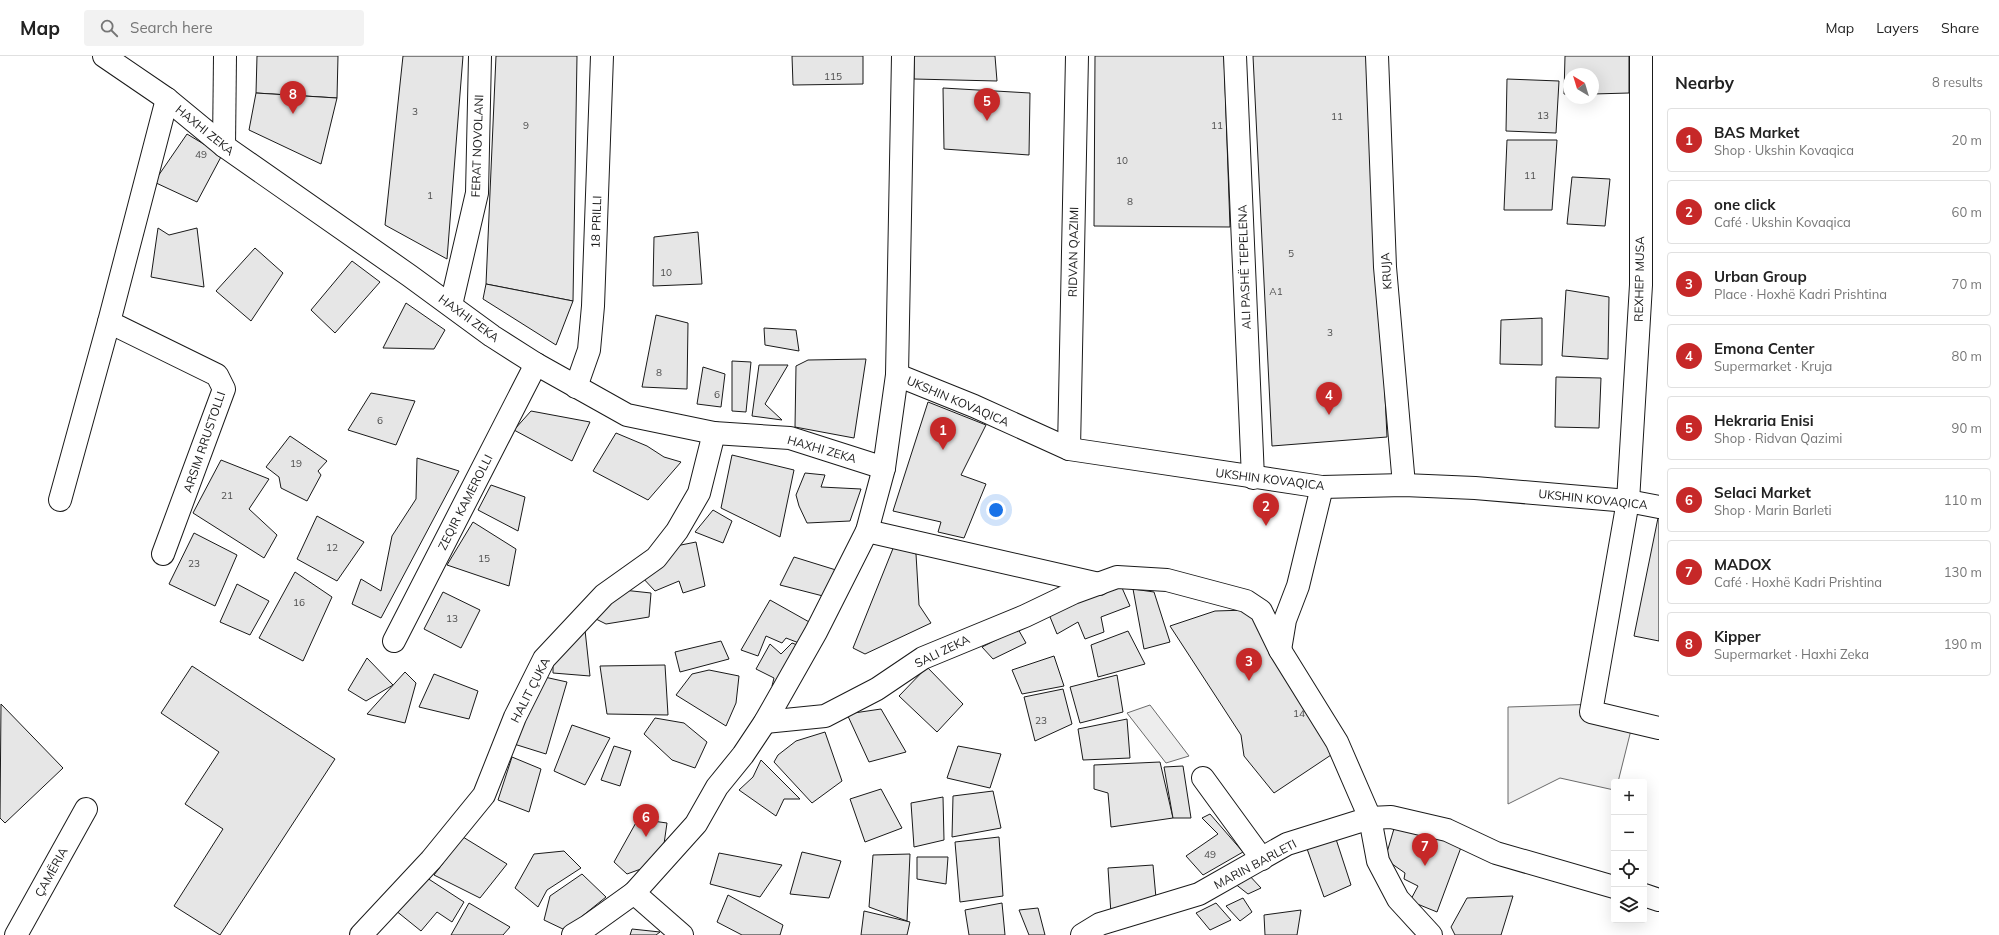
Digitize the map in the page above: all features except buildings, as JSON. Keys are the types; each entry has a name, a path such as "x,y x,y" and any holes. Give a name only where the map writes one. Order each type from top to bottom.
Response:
{"street":[{"name":"HAXHI ZEKA","path":"104,56 167,99 224,146 451,305 492,336 536,364 627,415 714,433 790,438 884,468"},
{"path":"224,146 225,56"},
{"name":"FERAT NOVOLANI","path":"451,305 477,193 480,56"},
{"name":"18 PRILLI","path":"576,387 589,350 593,306 602,56"},
{"path":"573,935 634,893 696,824 717,787 743,755 765,722 816,632 867,531 884,468 897,376 903,56"},
{"name":"RIDVAN QAZIMI","path":"1069,449 1077,56"},
{"name":"ALI PASHË TEPELENA","path":"1235,56 1253,478"},
{"name":"KRUJA","path":"1377,56 1385,267 1404,485"},
{"name":"REXHEP MUSA","path":"1641,56 1641,285 1628,501 1591,712 1659,728"},
{"path":"60,500 109,322 167,99"},
{"name":"ARSIM RRUSTOLLI","path":"109,322 217,375 224,389 164,554"},
{"name":"ZEQIR KAMEROLLI","path":"394,640 536,364"},
{"name":"UKSHIN KOVAQICA","path":"897,376 974,406 1069,449 1253,478 1322,487 1404,485 1475,488 1628,501 1659,507"},
{"name":"HALIT ÇUKA","path":"361,935 430,860 484,795 515,717 544,659 604,595 656,558 677,531 699,493 714,433"},
{"path":"1280,650 1285,620 1298,586 1322,487"},
{"path":"867,531 1098,584"},
{"name":"SALI ZEKA","path":"765,722 825,716 876,689 923,658 1117,577 1168,580 1246,601 1261,611 1280,650 1337,742 1370,818 1378,861 1398,899 1431,935"},
{"path":"1203,778 1262,859"},
{"name":"ÇAMËRIA","path":"16,935 86,809"},
{"name":"MARIN BARLETI","path":"1082,935 1100,924 1199,894 1287,844 1370,818 1391,817 1447,830 1496,853 1611,886"},
{"path":"634,893 682,935"},
{"path":"1647,896 1659,900"}],"shaded area":[{"path":"1600,704 1633,722 1619,779 1611,779 1611,789 1560,778 1508,804 1508,707"},
{"path":"1150,705 1189,756 1166,763 1127,713"}],"place":[{"name":"Kipper","path":"293,114"},
{"name":"Hekraria Enisi","path":"987,121"},
{"name":"Emona Center","path":"1329,415"},
{"name":"BAS Market","path":"943,450"},
{"name":"one click","path":"1266,526"},
{"name":"Urban Group","path":"1249,681"},
{"name":"Selaci Market","path":"646,837"},
{"name":"MADOX","path":"1425,866"}]}
